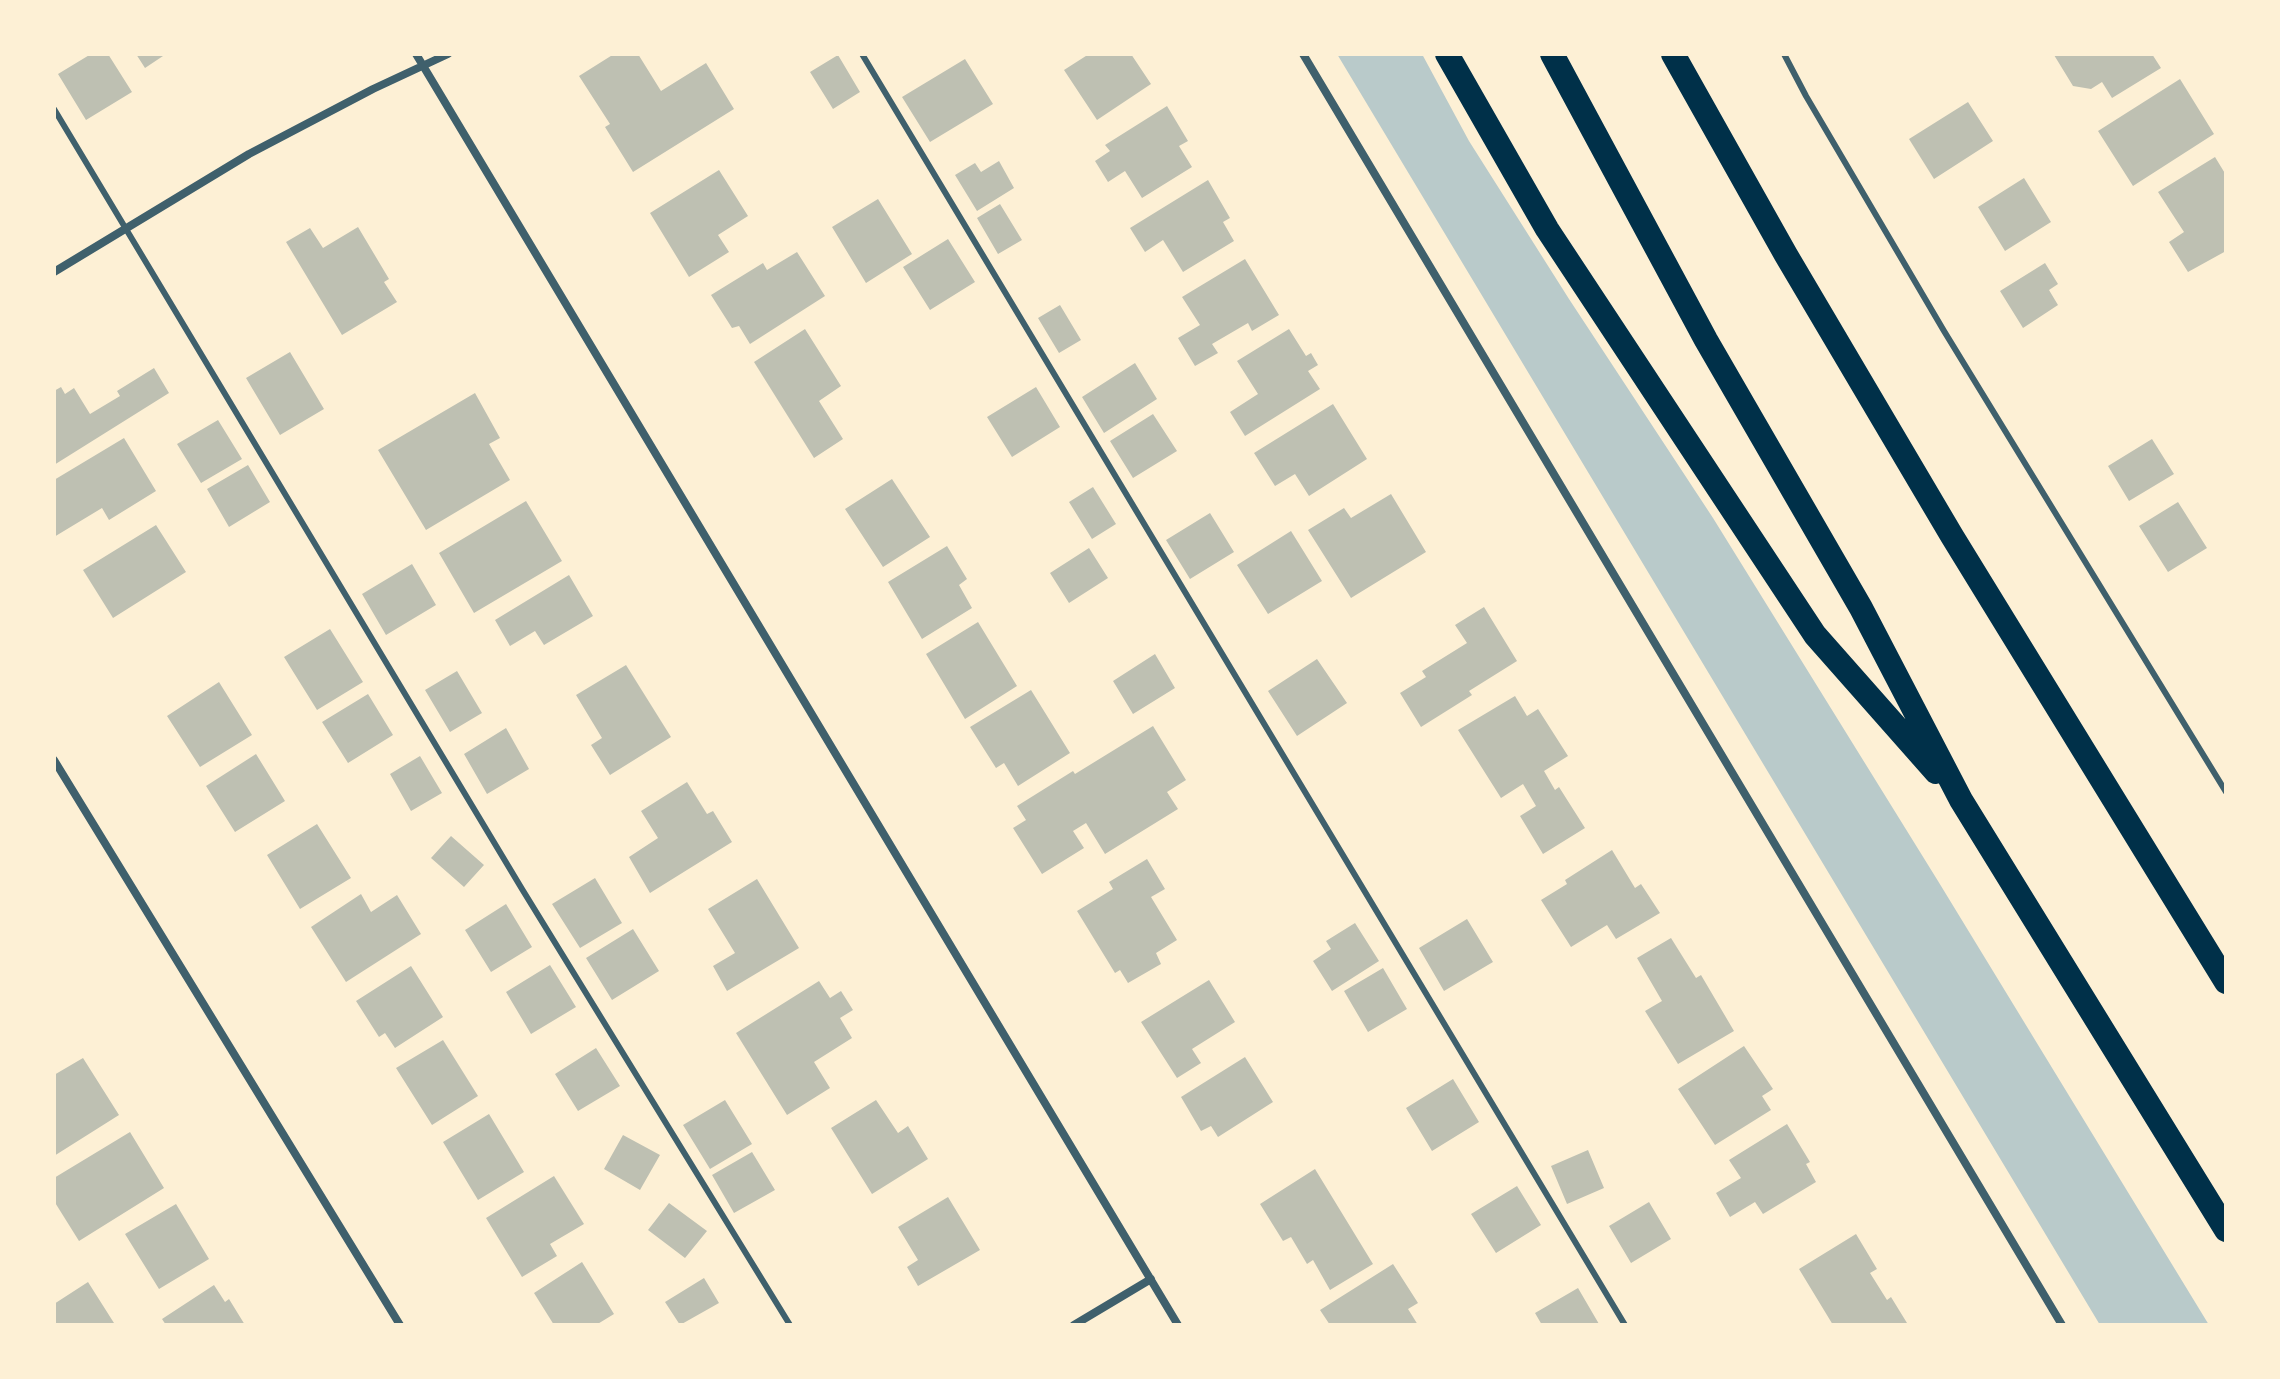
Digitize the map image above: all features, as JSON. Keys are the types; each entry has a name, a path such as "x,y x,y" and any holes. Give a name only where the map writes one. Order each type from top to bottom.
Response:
{"highway":[{"path":"1447,54 1547,229 1815,635 1961,800"},
{"path":"1552,54 1706,340 1861,608 1961,800 2226,1230"},
{"path":"1673,54 1778,242 1944,522 2226,982"}],"street":[{"path":"416,54 1178,1325"},
{"path":"54,272 249,154 448,54"},
{"path":"1303,54 2062,1325"},
{"path":"54,760 400,1325"},
{"path":"1074,1325 1151,1279"}],"lane":[{"path":"862,54 1625,1325"},
{"path":"1784,54 1944,331 2226,792"},
{"path":"54,109 530,903 790,1325"}],"shaded area":[{"path":"1337,54 1422,54 1469,141 1713,518 2209,1325 2100,1325"}],"building":[{"path":"91,54 108,54 132,92 86,120 58,74"},
{"path":"136,54 166,54 145,68"},
{"path":"614,54 638,54 661,91 706,63 734,109 633,172 605,127 610,124 579,76"},
{"path":"1089,54 1131,54 1151,84 1097,120 1064,70"},
{"path":"2055,54 2152,54 2161,68 2112,98 2102,82 2091,89 2073,86"},
{"path":"838,55 860,92 833,109 810,72"},
{"path":"965,59 993,104 930,142 902,97"},
{"path":"2180,79 2214,134 2133,186 2098,131"},
{"path":"1968,102 1993,141 1934,179 1909,139"},
{"path":"1167,106 1188,141 1179,146 1192,167 1142,198 1125,171 1108,182 1095,161 1110,151 1105,145"},
{"path":"2215,157 2226,175 2226,251 2188,272 2169,242 2184,232 2158,192"},
{"path":"999,161 1014,188 977,211 955,175 975,163 981,172"},
{"path":"719,170 748,216 718,235 729,252 689,277 650,213"},
{"path":"2024,178 2051,222 2005,251 1978,207"},
{"path":"1208,180 1230,218 1223,222 1234,241 1183,272 1163,240 1145,252 1130,228"},
{"path":"878,199 912,254 866,283 832,227"},
{"path":"1000,204 1022,240 998,254 977,218"},
{"path":"358,227 389,279 384,282 397,302 342,335 286,242 310,228 323,248"},
{"path":"948,239 975,282 930,310 903,267"},
{"path":"797,252 825,296 750,344 739,326 732,328 711,295 763,263 767,270"},
{"path":"1245,259 1279,315 1252,331 1248,323 1212,344 1218,353 1195,366 1178,338 1200,325 1182,297"},
{"path":"2045,263 2058,284 2049,290 2058,305 2023,328 2000,291"},
{"path":"1060,305 1081,340 1059,353 1038,318"},
{"path":"805,329 841,386 819,401 843,439 814,458 754,362"},
{"path":"1289,329 1306,356 1311,353 1318,365 1308,371 1320,389 1245,436 1230,412 1258,394 1237,361"},
{"path":"290,352 324,409 280,435 246,378"},
{"path":"1135,363 1157,399 1104,433 1082,397"},
{"path":"154,368 169,393 54,465 54,391 61,387 65,394 74,388 90,414 120,396 117,391"},
{"path":"1036,387 1060,427 1012,457 987,417"},
{"path":"475,393 500,438 489,444 510,480 426,530 378,450"},
{"path":"1333,404 1367,459 1309,496 1295,474 1275,486 1254,453"},
{"path":"1153,414 1177,451 1133,478 1110,441"},
{"path":"218,420 242,459 201,483 177,444"},
{"path":"124,438 156,491 109,520 102,508 54,537 54,480"},
{"path":"2152,439 2174,474 2129,501 2108,466"},
{"path":"248,465 270,502 229,527 207,489"},
{"path":"892,479 930,537 883,567 845,509"},
{"path":"1093,487 1116,524 1092,539 1069,502"},
{"path":"1391,494 1426,552 1351,598 1308,530 1344,508 1351,518"},
{"path":"526,501 562,561 474,613 439,553"},
{"path":"2178,502 2207,548 2168,572 2139,526"},
{"path":"1210,513 1234,552 1190,579 1166,540"},
{"path":"156,525 186,572 113,618 83,570"},
{"path":"1291,531 1322,581 1268,614 1237,565"},
{"path":"947,546 967,579 959,585 972,608 922,639 888,582"},
{"path":"1089,548 1108,578 1069,603 1050,573"},
{"path":"412,564 436,605 386,635 362,594"},
{"path":"569,575 593,616 544,645 535,631 510,646 495,620"},
{"path":"1484,607 1517,661 1469,691 1472,695 1421,727 1400,693 1426,677 1422,671 1467,643 1455,625"},
{"path":"978,622 1017,686 965,719 926,654"},
{"path":"330,629 363,682 317,710 284,657"},
{"path":"1155,654 1175,688 1133,714 1113,681"},
{"path":"1317,659 1347,703 1297,736 1268,691"},
{"path":"626,665 671,737 610,775 591,745 602,738 576,695"},
{"path":"457,671 482,713 450,732 425,690"},
{"path":"219,682 252,735 200,767 167,716"},
{"path":"1031,690 1070,753 1018,786 1004,763 996,768 970,727"},
{"path":"368,694 393,735 348,763 322,722"},
{"path":"1515,696 1527,716 1538,709 1568,756 1544,771 1555,790 1559,787 1585,828 1543,854 1520,816 1536,806 1523,784 1501,798 1458,730"},
{"path":"1153,726 1186,780 1167,792 1178,809 1105,854 1086,823 1073,831 1084,848 1042,874 1013,828 1026,820 1017,806"},
{"path":"506,728 529,769 487,794 464,754"},
{"path":"256,754 285,801 235,832 206,786"},
{"path":"420,756 442,793 411,811 390,774"},
{"path":"687,782 707,814 713,811 732,842 650,893 629,857 658,838 641,811"},
{"path":"317,824 351,878 300,909 267,855"},
{"path":"451,836 484,865 464,887 431,858"},
{"path":"1612,850 1635,888 1641,884 1660,913 1616,939 1607,925 1571,947 1541,900 1567,884 1565,880"},
{"path":"1147,859 1165,889 1151,897 1177,940 1156,953 1161,964 1128,983 1120,970 1115,973 1077,911 1113,889 1109,882"},
{"path":"595,878 622,923 580,948 552,904"},
{"path":"757,879 799,948 727,991 713,966 735,953 708,909"},
{"path":"361,894 371,912 397,895 421,934 346,982 311,927"},
{"path":"506,904 532,947 491,972 465,930"},
{"path":"1467,919 1493,962 1444,991 1419,948"},
{"path":"1355,923 1379,961 1332,991 1313,961 1331,949 1326,941"},
{"path":"633,929 659,971 612,1000 586,958"},
{"path":"1671,938 1696,978 1701,975 1734,1031 1678,1064 1645,1011 1662,1001 1637,958"},
{"path":"550,965 576,1007 531,1034 506,992"},
{"path":"411,966 443,1017 395,1048 385,1033 379,1037 356,1001"},
{"path":"1383,968 1407,1009 1368,1032 1344,991"},
{"path":"1209,980 1235,1022 1192,1049 1201,1063 1177,1078 1141,1022"},
{"path":"819,981 830,998 841,991 853,1010 840,1018 852,1038 814,1062 830,1088 787,1115 736,1033"},
{"path":"443,1040 478,1096 432,1125 396,1068"},
{"path":"1744,1046 1773,1089 1762,1096 1771,1110 1715,1145 1678,1089"},
{"path":"596,1048 620,1086 578,1111 555,1074"},
{"path":"1245,1057 1273,1102 1218,1137 1211,1126 1201,1131 1181,1097"},
{"path":"83,1058 119,1115 54,1156 54,1075"},
{"path":"1453,1079 1479,1122 1432,1151 1406,1108"},
{"path":"725,1100 752,1144 710,1169 683,1125"},
{"path":"876,1100 898,1133 908,1126 928,1159 872,1194 831,1128"},
{"path":"489,1114 524,1172 478,1200 443,1142"},
{"path":"1787,1124 1810,1162 1806,1164 1816,1182 1763,1214 1755,1202 1730,1217 1716,1193 1741,1178 1729,1160"},
{"path":"130,1132 164,1188 79,1241 54,1201 54,1178"},
{"path":"623,1135 660,1155 640,1190 604,1169"},
{"path":"1588,1150 1604,1188 1567,1204 1551,1166"},
{"path":"752,1152 775,1190 734,1213 712,1175"},
{"path":"1315,1169 1373,1264 1330,1290 1313,1260 1307,1264 1291,1237 1283,1241 1260,1204"},
{"path":"554,1176 584,1224 550,1244 557,1256 522,1277 486,1218"},
{"path":"1517,1186 1541,1225 1496,1253 1471,1214"},
{"path":"948,1197 980,1250 918,1286 907,1267 918,1260 898,1227"},
{"path":"1649,1202 1671,1239 1631,1263 1609,1226"},
{"path":"669,1203 707,1231 685,1258 648,1230"},
{"path":"176,1204 209,1259 159,1289 125,1234"},
{"path":"1856,1234 1877,1269 1870,1273 1887,1300 1891,1297 1907,1323 1904,1325 1833,1325 1799,1269"},
{"path":"582,1262 614,1314 596,1325 554,1325 534,1293"},
{"path":"1393,1264 1418,1303 1408,1309 1418,1325 1330,1325 1320,1310"},
{"path":"704,1278 719,1303 680,1325 665,1302"},
{"path":"88,1282 114,1323 54,1325 54,1304"},
{"path":"214,1285 225,1302 229,1299 245,1325 166,1325 162,1319"},
{"path":"1578,1288 1599,1324 1542,1325 1535,1313"}]}
